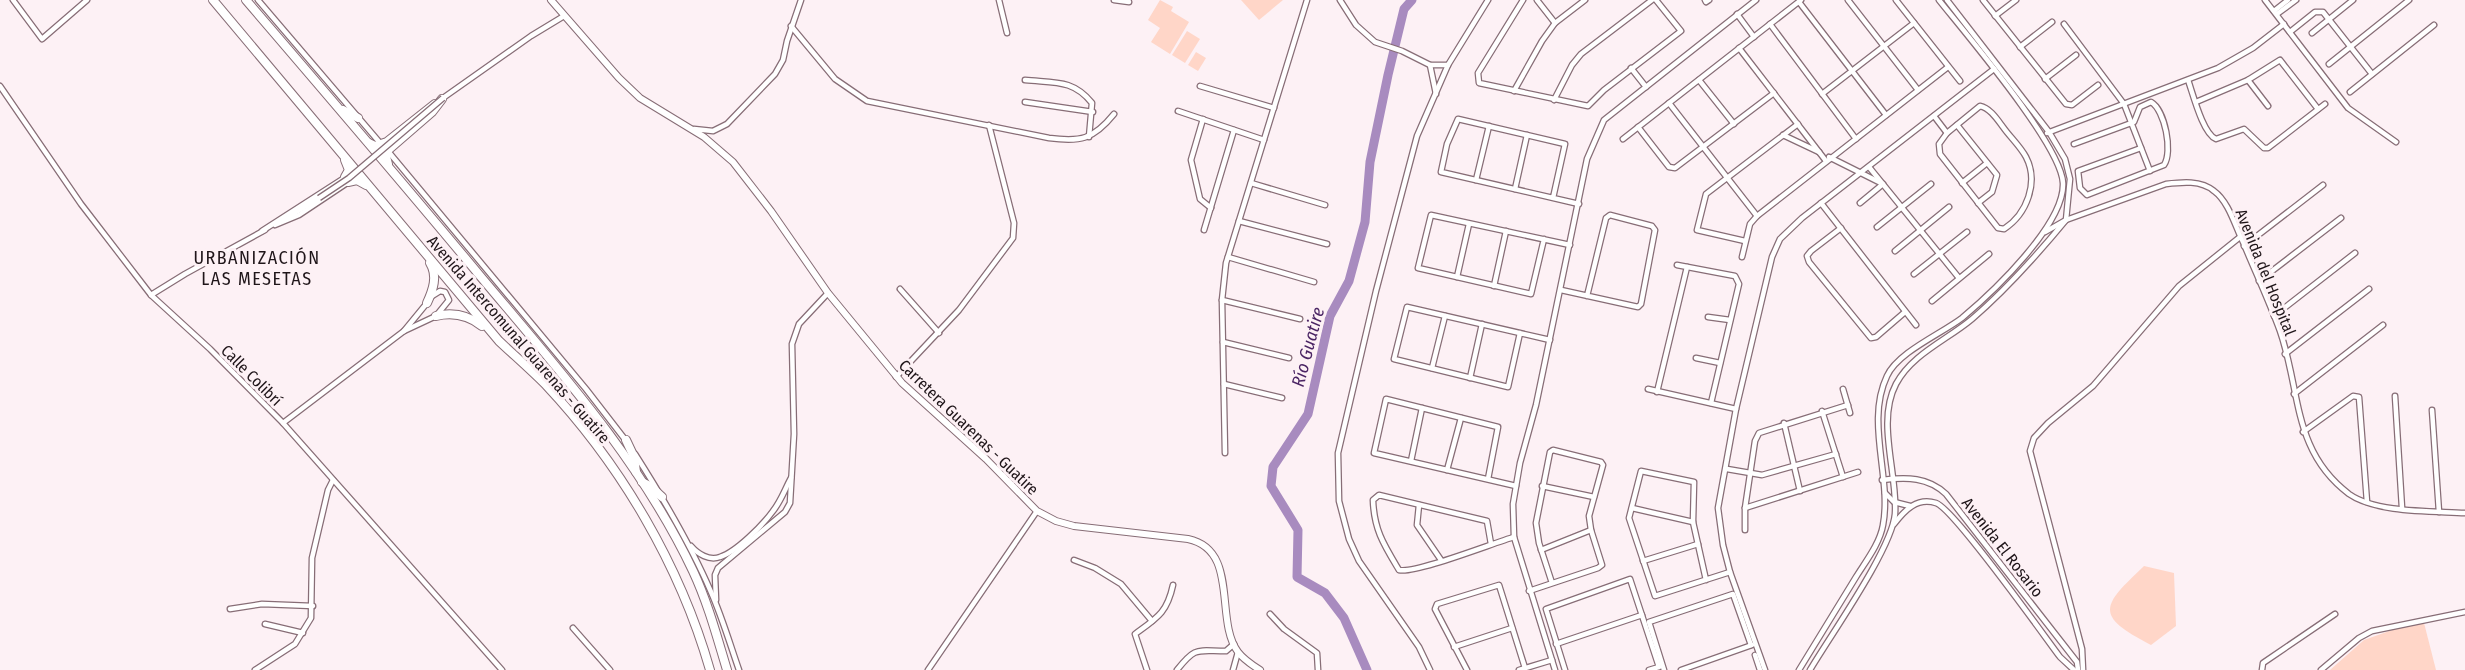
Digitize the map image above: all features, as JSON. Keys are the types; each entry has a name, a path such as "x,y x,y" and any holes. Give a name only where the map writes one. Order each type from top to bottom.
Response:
{"highway":[{"name":"Avenida Intercomunal Guarenas - Guatire","path":"213,0 499,341 546,386 596,445 651,529 693,620 710,670"},
{"name":"Avenida Intercomunal Guarenas - Guatire","path":"246,0 369,142 609,431 642,482 693,571 727,670"},
{"path":"384,148 443,98"},
{"path":"337,106 358,118"},
{"path":"369,142 384,148"},
{"path":"336,146 349,166 347,180 357,180 377,194"},
{"path":"384,148 391,170"},
{"path":"423,251 433,267 434,276 434,285 428,303"},
{"path":"436,316 455,314 471,319 499,341"},
{"path":"626,440 634,457 636,474"},
{"path":"642,482 662,497"}],"main road":[{"name":"Carretera Guarenas - Guatire","path":"551,0 627,87 640,98 719,148 743,174 828,293 896,377 986,459 1037,511 1056,521 1074,526 1188,539 1205,545 1214,555 1220,571 1234,644 1238,652 1260,670"}],"street":[{"path":"13,0 42,39 87,0"},
{"name":"Avenida Intercomunal Guarenas - Guatire","path":"258,0 626,440 685,538 716,605 739,670"},
{"path":"686,127 713,131 727,124 780,68 791,26 801,0"},
{"path":"999,0 1007,33"},
{"path":"1114,0 1129,2 1128,0"},
{"path":"1225,453 1222,300 1228,257 1307,0"},
{"path":"1340,0 1356,25 1375,42 1402,51 1430,65 1448,65"},
{"path":"1430,670 1419,647 1359,561 1349,539 1339,501 1338,453 1376,291 1417,136 1448,65 1488,0"},
{"path":"1523,0 1478,73 1479,83 1514,90 1554,99 1588,106 1631,69 1681,31 1654,0 1581,54 1572,65 1554,99"},
{"path":"1536,0 1555,23"},
{"path":"1514,90 1555,23 1585,0"},
{"path":"1555,670 1514,537 1513,504 1561,290 1587,159 1604,120 1756,0"},
{"path":"1848,0 1918,90"},
{"path":"1896,0 1960,81"},
{"path":"1939,0 2042,135 2056,159 2063,182 2061,210 2066,220"},
{"path":"1893,526 1893,479 1889,443 1890,403 1895,385 1905,369 1971,321 2011,284 2066,220 2070,179 2065,159 2049,132 1947,0"},
{"path":"1983,0 2062,101 2072,105 2098,85"},
{"path":"1995,16 2016,0"},
{"path":"2265,0 2348,108 2397,142"},
{"path":"2275,13 2288,0"},
{"path":"2275,13 2296,0"},
{"path":"2312,33 2353,0"},
{"path":"2328,64 2409,0"},
{"path":"1623,139 1800,1 1886,115"},
{"path":"2290,32 2315,12 2323,12 2372,74"},
{"path":"1737,14 1754,37"},
{"path":"275,225 349,178 443,98 551,22 564,16"},
{"path":"2020,47 2052,22"},
{"path":"1822,94 1914,23"},
{"path":"1770,24 1856,139"},
{"path":"2064,24 2124,104 2150,171"},
{"path":"2042,135 2218,69 2239,57 2284,24"},
{"path":"791,26 835,80 867,101 1071,141 1089,137 1104,126 1114,114"},
{"path":"2350,92 2434,26"},
{"path":"1739,48 1820,153"},
{"path":"2045,79 2076,55"},
{"path":"2196,102 2248,80 2278,60 2283,61 2318,109"},
{"path":"1430,65 1436,94"},
{"path":"1752,645 1723,545 1718,508 1727,469 1736,409 1772,257 1780,239 1802,218 1998,66"},
{"path":"1742,257 1750,224 1757,216 1948,67"},
{"path":"1631,69 1646,87"},
{"path":"1025,80 1075,86 1092,103 1089,137"},
{"path":"1699,80 1734,124"},
{"path":"2188,80 2206,130 2211,137 2216,139 2244,129 2264,148 2268,148 2325,104"},
{"path":"2248,80 2268,106"},
{"name":"Calle Colibrí","path":"0,86 81,204 151,295 210,349 283,423 502,670"},
{"path":"1200,86 1274,108"},
{"path":"1638,127 1669,167 1675,168 1774,93"},
{"path":"1025,102 1093,112"},
{"path":"2074,144 2131,123 2136,120 2140,107 2151,102 2157,107 2168,134 2167,160 2164,165 2087,195 2080,188 2077,174 2081,169 2141,148"},
{"path":"1669,103 1757,216"},
{"path":"1980,106 1985,107 2025,156 2031,170 2032,185 2025,205 2013,223 2004,229 1998,228 1940,154 1939,144 1957,125 1980,106"},
{"path":"1178,111 1264,140"},
{"path":"1934,116 1947,133"},
{"path":"1203,119 1191,160 1200,199 1210,208"},
{"path":"1553,198 1565,144 1458,119 1447,144 1440,172 1579,204"},
{"path":"1745,241 1697,230 1706,194 1798,124"},
{"path":"896,377 959,310 1013,238 1014,223 989,125"},
{"path":"1957,125 1995,173 1996,180 1992,192 1978,203"},
{"path":"1476,180 1489,126"},
{"path":"1204,230 1234,130"},
{"path":"1515,189 1527,135"},
{"path":"1783,135 1883,184"},
{"path":"1962,183 1987,163"},
{"path":"1869,167 1959,278"},
{"path":"262,231 299,215 347,180"},
{"path":"151,295 347,180"},
{"path":"1251,183 1325,205"},
{"name":"Avenida del Hospital","path":"2043,234 2066,220 2166,184 2199,183 2215,191 2229,211 2274,316 2303,432 2311,452 2328,474 2350,494 2367,502 2402,508 2465,513"},
{"path":"1860,203 1883,184"},
{"path":"1877,227 1930,184"},
{"path":"2244,246 2323,185"},
{"path":"1799,670 1879,537 1884,517 1879,432 1881,402 1887,376 1896,363 1962,318 2008,273 2043,234 2061,202"},
{"path":"1821,203 1916,325"},
{"path":"1895,251 1949,207"},
{"path":"1544,239 1531,294 1418,268 1431,215 1470,224 1506,231 1544,239 1570,245"},
{"path":"1561,290 1587,296 1638,307 1641,304 1655,230 1652,226 1610,215 1606,218 1587,296"},
{"path":"2259,281 2341,218"},
{"path":"1239,221 1327,244"},
{"path":"1457,277 1470,224"},
{"path":"1841,228 1811,251 1807,256 1809,262 1871,338 1876,337 1905,312"},
{"path":"1494,286 1506,231"},
{"path":"1914,274 1967,232"},
{"path":"2083,670 2082,649 2030,451 2034,438 2048,423 2093,386 2179,286 2240,237"},
{"path":"1932,301 1989,254"},
{"path":"2274,316 2355,254"},
{"path":"1228,257 1314,282"},
{"path":"1677,265 1735,276 1739,279 1711,403"},
{"path":"1657,392 1687,267"},
{"path":"900,289 939,333"},
{"path":"2285,354 2369,289"},
{"path":"283,423 404,331 436,316 449,300 448,296 440,291 433,295 404,331"},
{"path":"716,605 715,575 718,568 785,512 790,503 792,351 795,332 799,324 828,293"},
{"path":"1222,300 1300,319"},
{"path":"1520,333 1508,387 1394,359 1407,307 1482,324 1550,340"},
{"path":"1432,368 1445,316"},
{"path":"1708,317 1730,320"},
{"path":"1470,378 1482,324"},
{"path":"2294,394 2383,325"},
{"path":"1223,342 1289,358"},
{"path":"1696,358 1720,363"},
{"path":"1224,384 1282,398"},
{"path":"1648,389 1736,409"},
{"path":"1843,389 1850,413"},
{"path":"2303,432 2353,396 2359,397 2367,502"},
{"path":"2395,396 2402,508"},
{"path":"1488,479 1498,427 1386,399 1374,453 1516,486"},
{"path":"1745,530 1744,508 1755,441 1759,433 1822,411 1848,405"},
{"path":"1411,461 1422,408"},
{"path":"2432,410 2439,512"},
{"path":"1822,411 1843,477"},
{"path":"1447,470 1461,418"},
{"path":"1784,423 1800,490"},
{"path":"1529,591 1552,583 1602,565 1591,531 1589,516 1603,465 1601,462 1553,450 1550,452 1542,486 1536,523 1541,549 1552,583"},
{"path":"1727,469 1762,475 1836,454"},
{"path":"1706,580 1693,522 1694,482 1641,471 1629,518 1655,596 1706,580 1730,572"},
{"path":"1744,508 1858,472"},
{"path":"685,538 695,551 706,557 719,558 760,526 772,512 792,476"},
{"name":"Avenida El Rosario","path":"1882,480 1921,479 1946,494 2077,662 2076,670"},
{"path":"255,670 290,648 303,633 311,618 312,558 328,490 333,480"},
{"path":"1542,486 1594,497"},
{"path":"1883,489 1894,502"},
{"path":"1491,544 1486,521 1377,496 1373,500 1375,526 1380,538 1399,570 1406,572 1514,537"},
{"name":"Avenida El Rosario","path":"1894,502 1910,506 1922,502 1934,502 1947,510 2060,657 2076,670"},
{"path":"1419,505 1417,525 1441,560"},
{"path":"1810,670 1875,563 1893,526 1910,506"},
{"path":"1632,508 1693,522"},
{"path":"928,670 1037,511"},
{"path":"1541,549 1591,531"},
{"path":"1643,561 1698,544"},
{"path":"1074,560 1095,568 1121,584 1152,621"},
{"path":"1565,670 1546,609 1630,579 1659,667 1649,670"},
{"path":"1147,670 1136,634 1161,615 1170,601 1173,585"},
{"path":"1467,670 1436,613 1437,604 1499,585 1522,669 1552,660"},
{"path":"1664,670 1649,622 1733,594 1752,645 1765,670"},
{"path":"230,609 262,604 313,606"},
{"path":"2321,670 2359,638 2372,631 2465,612"},
{"path":"1270,614 1284,629 1317,653 1318,670"},
{"path":"2262,670 2263,663 2335,614"},
{"path":"1548,647 1642,615"},
{"path":"265,624 303,633"},
{"path":"573,628 610,670"},
{"path":"1454,647 1512,628"},
{"path":"1177,670 1190,654 1196,651 1226,651 1234,644"},
{"path":"1681,670 1752,645"},
{"path":"1233,670 1238,652"},
{"path":"1755,655 1760,670"}],"shaded area":[{"path":"1160,0 1173,7 1171,11 1189,22 1170,54 1151,42 1160,28 1148,20"},
{"path":"1241,0 1283,0 1259,20"},
{"path":"1187,31 1200,39 1185,63 1172,55"},
{"path":"1196,52 1206,58 1198,71 1188,65"},
{"path":"2144,566 2174,573 2176,626 2151,645 2120,626 2112,617 2110,609 2119,591"},
{"path":"2423,619 2436,670 2330,670 2364,640"}],"waterway":[{"name":"Río Guatire","path":"1367,670 1344,618 1325,593 1297,577 1298,530 1271,486 1273,467 1308,414 1330,316 1349,281 1365,222 1370,162 1388,75 1404,9 1412,0"}],"district":[{"name":"URBANIZACIÓN LAS MESETAS","path":"257,268"}]}
